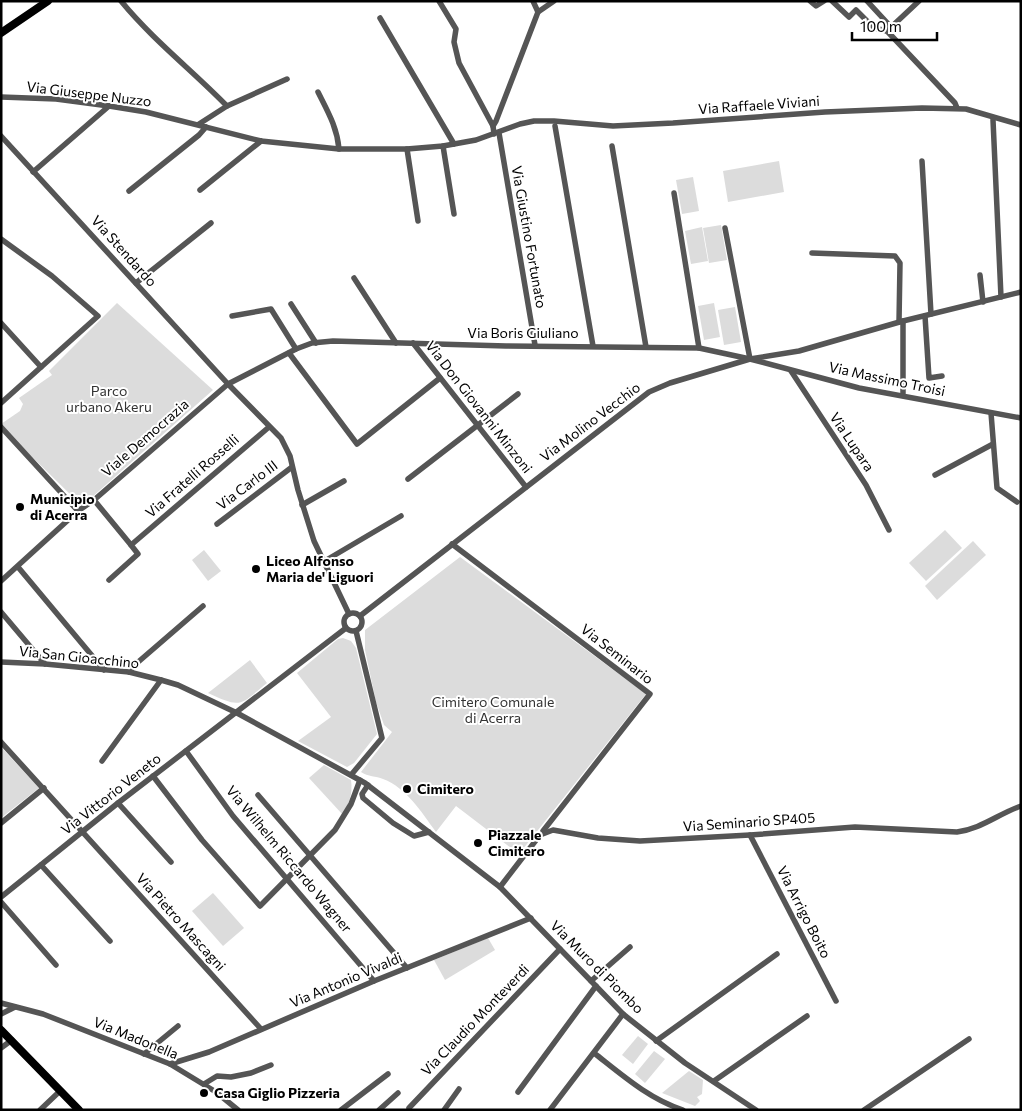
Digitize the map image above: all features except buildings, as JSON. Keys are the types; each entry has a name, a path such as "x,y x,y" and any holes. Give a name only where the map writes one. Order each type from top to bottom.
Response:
{"main road":[{"path":"1,33 48,1"},
{"path":"3,1031 79,1110"}],"street":[{"path":"121,1 171,54 208,86 227,106"},
{"path":"439,1 456,29 454,42 459,63 493,126"},
{"path":"533,1 538,12"},
{"path":"493,126 538,12 554,1"},
{"path":"810,1 816,6 824,1"},
{"path":"832,1 849,17 856,10 874,28 889,29 919,1"},
{"path":"867,1 889,29 955,103 957,108"},
{"path":"380,18 454,144"},
{"path":"199,124 227,106 287,79"},
{"path":"318,92 338,134 339,149"},
{"name":"Via Giuseppe Nuzzo","path":"1,97 56,99 109,106 199,124 261,141 339,149 407,149 443,146 497,134"},
{"path":"33,172 109,106"},
{"name":"Via Raffaele Viviani","path":"497,134 520,124 534,121 613,126 673,124 906,108 957,108 993,116 1021,125"},
{"path":"993,120 1001,297"},
{"name":"Via Giustino Fortunato","path":"493,126 497,134 535,345"},
{"path":"555,126 594,346"},
{"path":"128,191 199,135 206,127"},
{"name":"Via Stendardo","path":"1,136 228,384 281,438 288,449 302,505 323,562 349,614"},
{"path":"200,190 261,141"},
{"path":"443,146 454,214"},
{"path":"612,146 646,347"},
{"path":"407,149 418,221"},
{"path":"922,160 929,378 942,376"},
{"path":"674,193 699,348"},
{"path":"136,283 211,223"},
{"path":"725,228 750,359"},
{"path":"1,238 52,276 98,316 2,402"},
{"path":"812,253 895,256 900,262 903,393"},
{"path":"980,275 983,302"},
{"path":"354,278 396,343"},
{"name":"Via Molino Vecchio","path":"360,616 649,392 670,383 750,359 799,351 901,322 1021,292"},
{"path":"291,304 316,343"},
{"path":"232,316 271,309 296,349"},
{"path":"1,323 41,367"},
{"name":"Via Boris Giuliano","path":"228,384 296,349 316,343 333,341 699,348 750,359"},
{"name":"Via Don Giovanni Minzoni","path":"413,343 526,486"},
{"path":"289,353 357,444 440,378"},
{"name":"Via Massimo Troisi","path":"750,359 859,388 1021,418"},
{"name":"Via Lupara","path":"791,371 866,485 889,530"},
{"name":"Viale Democrazia","path":"1,581 78,511 94,500 228,384"},
{"path":"408,479 518,394"},
{"path":"991,413 997,488 1016,502"},
{"path":"1,427 78,511"},
{"name":"Via Fratelli Rosselli","path":"131,545 269,427"},
{"path":"935,475 993,444"},
{"name":"Via Carlo III","path":"217,524 292,467"},
{"path":"302,505 344,481"},
{"path":"94,500 138,554 109,580"},
{"path":"323,562 401,516"},
{"name":"Via Seminario","path":"452,544 650,694 540,835"},
{"path":"18,566 104,670"},
{"path":"129,672 203,606"},
{"path":"1,612 45,664"},
{"path":"346,628 344,620 349,614 355,613 360,616 362,624 356,631"},
{"path":"346,628 356,631"},
{"path":"237,713 346,628"},
{"path":"351,775 382,738 356,631"},
{"name":"Via San Gioacchino","path":"1,662 129,672 178,685 237,713"},
{"path":"102,761 161,680"},
{"name":"Via Vittorio Veneto","path":"1,897 118,803 237,713"},
{"name":"Via Muro di Piombo","path":"237,713 368,785 500,887 623,1014 685,1064 714,1081 756,1110"},
{"name":"Via Pietro Mascagni","path":"1,742 261,1030"},
{"name":"Via Wilhelm Riccardo Wagner","path":"186,751 233,816 374,981"},
{"path":"153,776 202,840 260,906 335,830 351,804 360,780"},
{"path":"368,785 362,794 363,798 384,816 414,836 429,832"},
{"path":"1,822 44,788"},
{"path":"258,794 407,968"},
{"path":"118,803 171,862"},
{"name":"Via Seminario SP405","path":"540,835 552,830 598,838 640,841 855,828 962,832 985,825 1021,806"},
{"path":"500,887 540,835"},
{"name":"Via Arrigo Boito","path":"750,835 836,1000"},
{"path":"41,865 110,942"},
{"path":"1,902 56,965"},
{"name":"Via Antonio Vivaldi","path":"170,1064 209,1052 374,981 531,918"},
{"path":"591,981 630,947"},
{"name":"Via Claudio Monteverdi","path":"408,1108 560,949"},
{"path":"656,1041 777,954"},
{"path":"518,1092 596,986"},
{"name":"Via Madonella","path":"1,1003 43,1014 170,1064 204,1084 238,1110"},
{"path":"1,1014 15,1007"},
{"path":"550,1110 623,1014"},
{"path":"714,1081 807,1016"},
{"path":"144,1054 178,1026"},
{"path":"864,1110 969,1039"},
{"path":"1,1048 12,1040"},
{"path":"594,1053 663,1103 683,1110"},
{"path":"204,1084 217,1076 231,1077 252,1073 271,1065"},
{"path":"342,1110 388,1074"},
{"path":"444,1110 459,1089"},
{"path":"40,1110 60,1091"},
{"path":"379,1110 398,1092"}],"green space":[{"path":"779,161 784,192 728,202 723,171"},
{"path":"693,177 699,211 682,214 676,180"},
{"path":"721,225 727,260 709,263 703,228"},
{"path":"702,227 708,261 691,264 685,231"},
{"name":"Parco urbano Akeru","path":"117,303 213,390 82,506 1,424 20,411 23,404 19,398 52,375 49,371"},
{"path":"714,303 720,337 704,340 698,306"},
{"path":"735,307 741,342 724,345 718,310"},
{"path":"945,530 962,548 926,581 909,563"},
{"path":"973,541 986,555 937,600 925,586"},
{"path":"204,550 221,571 208,581 192,560"},
{"name":"Cimitero Comunale di Acerra","path":"460,557 646,694 519,854 456,806 436,832 419,809 399,788 383,779 361,772 392,732 384,725 376,702 365,650 365,630"},
{"path":"343,638 351,641 356,648 377,734 354,763 347,767 298,741 331,717 297,673 338,639"},
{"path":"250,660 267,683 251,696 234,703 208,693"},
{"path":"1,747 39,788 1,818"},
{"path":"324,765 351,780 350,798 343,815 309,778"},
{"path":"213,893 244,928 223,946 192,911"},
{"path":"488,938 495,950 445,980 434,960"},
{"path":"638,1036 648,1044 633,1064 622,1055"},
{"path":"654,1051 665,1059 645,1083 635,1074"},
{"path":"689,1071 703,1080 702,1094 697,1097 700,1101 695,1106 662,1093"}],"place":[{"name":"Municipio di Acerra","path":"20,507"},
{"name":"Liceo Alfonso Maria de' Liguori","path":"256,569"},
{"name":"Cimitero","path":"407,789"},
{"name":"Piazzale Cimitero","path":"478,843"},
{"name":"Casa Giglio Pizzeria","path":"204,1093"}]}
